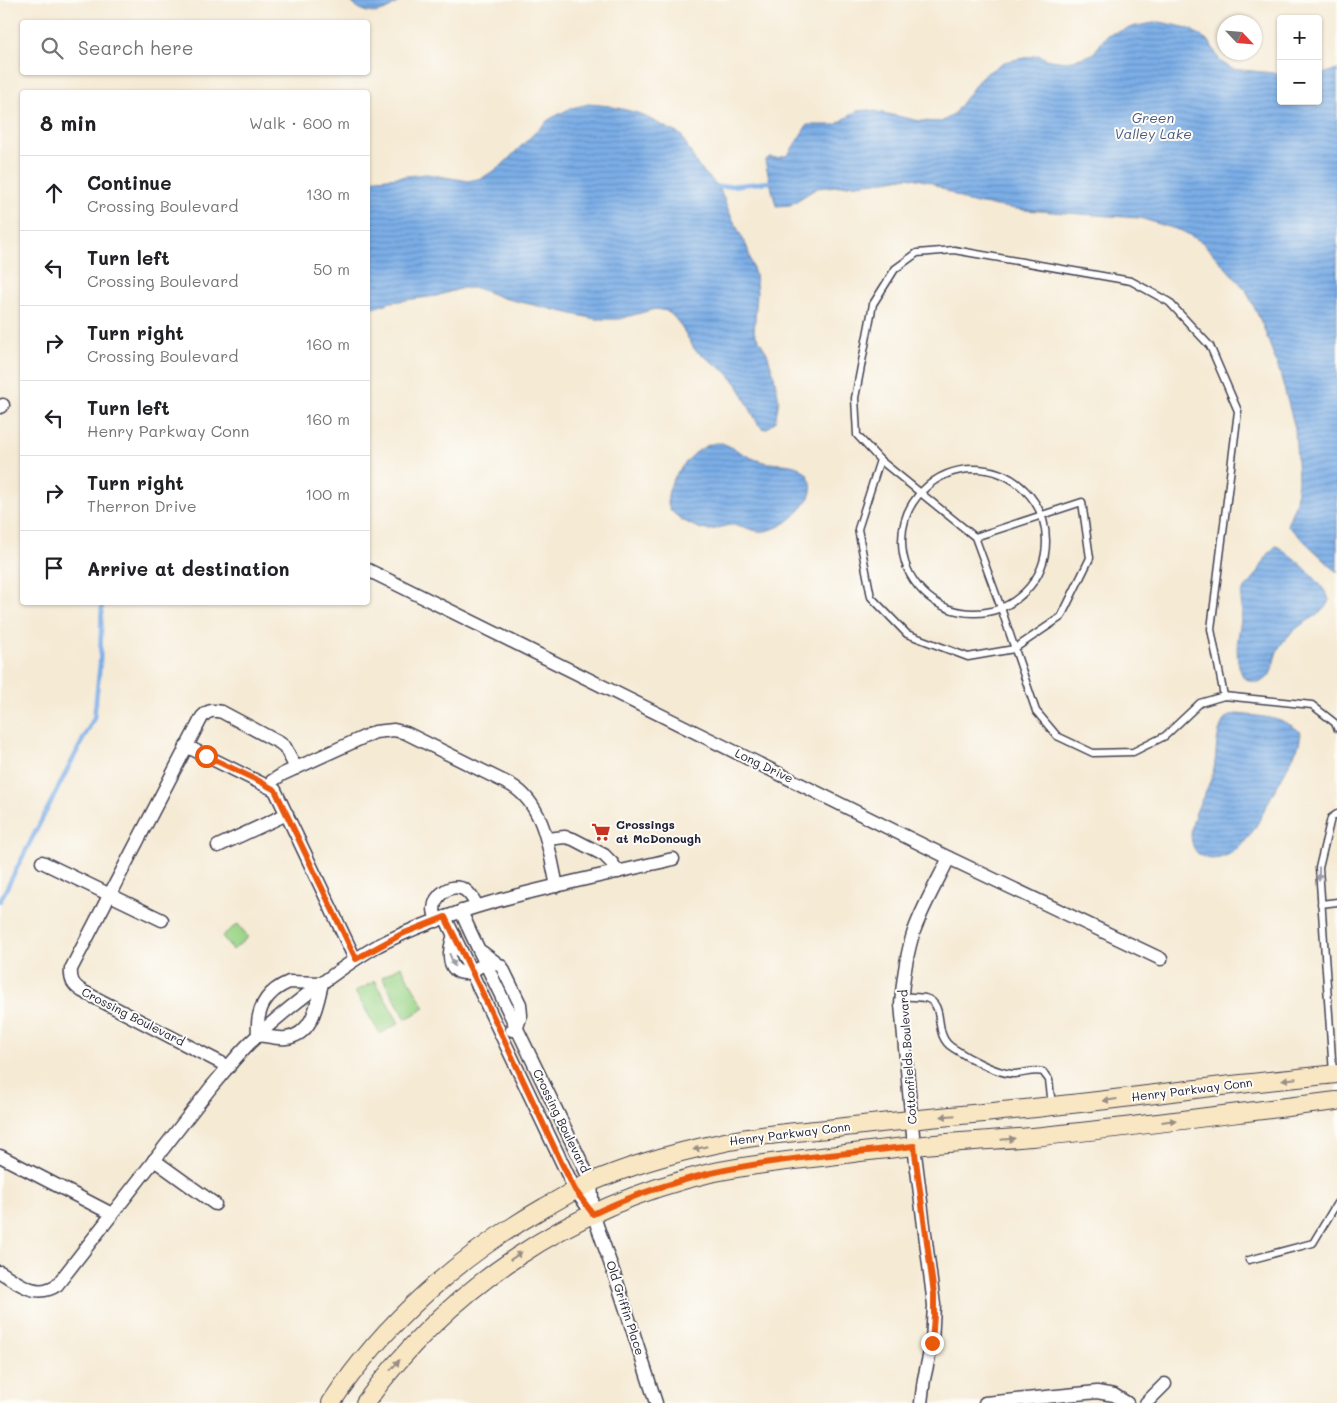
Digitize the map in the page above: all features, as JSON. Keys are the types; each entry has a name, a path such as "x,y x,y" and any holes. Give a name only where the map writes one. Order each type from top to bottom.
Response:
{"street":[{"name":"Long Drive","path":"370,571 949,858 1161,959"},
{"name":"Crossing Boulevard","path":"229,1066 82,991 74,985 71,978 73,964 186,746 206,712 218,711 280,743 288,752 296,768"},
{"path":"269,786 279,776 375,732 399,730 511,784 523,792 535,810 547,840 557,886"},
{"path":"186,746 275,790 356,959"},
{"path":"218,846 287,814"},
{"path":"547,840 565,837 573,840 604,855 618,872"},
{"name":"Cottonfields Boulevard","path":"921,1403 924,1378 932,1343 934,1305 914,1146 902,996 908,954 914,931 949,858"},
{"path":"0,1272 36,1291 50,1289 63,1279 229,1066 258,1035 302,998 356,959 402,934 477,906 673,859"},
{"path":"42,862 162,920"},
{"path":"477,906 465,890 450,888 441,893 435,902 434,908 454,935 450,947 450,960 454,966 461,972 466,973 486,964"},
{"name":"Crossing Boulevard","path":"462,911 473,939 548,1094 593,1214"},
{"name":"Crossing Boulevard","path":"480,951 502,967 511,985 521,1009 517,1027"},
{"name":"Crossing Boulevard","path":"472,970 532,1101 583,1186"},
{"path":"258,1035 257,1023 260,1010 263,1003 274,990 289,982 322,983"},
{"path":"258,1035 286,1038 303,1030 314,1015 322,983"},
{"path":"486,1000 511,985"},
{"path":"502,1035 517,1027"},
{"name":"Henry Parkway Conn","path":"332,1403 367,1355 391,1328 427,1291 458,1264 504,1231 583,1186 669,1156 716,1144 767,1135 1053,1107 1192,1089 1335,1074"},
{"path":"532,1101 548,1094"},
{"path":"365,1403 393,1367 461,1298 502,1266 533,1245 593,1214 663,1186 712,1173 764,1164 914,1146 1032,1137 1337,1102"},
{"path":"0,1156 112,1214"},
{"path":"154,1160 215,1204"},
{"name":"Old Griffin Place","path":"593,1214 656,1403"},
{"path":"1146,1403 1165,1384"},
{"path":"985,1403 1097,1392 1114,1395 1127,1403"}],"lane":[{"path":"1224,696 1211,629 1238,411 1210,346 1169,302 1131,281 954,250 917,253 895,269 873,304 854,398 857,435 880,460 975,537 1036,711 1057,736 1093,753 1133,752 1165,736 1200,703 1224,696 1312,705 1335,723 1337,728"},
{"path":"880,460 858,529 871,597 907,634 968,657 1014,649 1061,618 1090,558 1082,502 975,537"},
{"path":"970,468 992,471 1014,480 1030,495 1042,515 1047,540 1042,564 1030,586 1012,603 988,612 964,612 940,605 920,590 908,570 902,548 904,525 912,504 921,493 927,486 947,474 970,468"},
{"path":"1335,1074 1319,868 1331,818 1337,814"},
{"path":"1321,904 1337,902"},
{"path":"902,996 927,999 935,1006 939,1013 941,1035 944,1042 952,1048 1003,1072 1013,1074 1037,1070 1043,1072 1048,1080 1053,1107"},
{"path":"1249,1260 1313,1243 1337,1203"}],"green space":[{"path":"238,924 248,937 233,950 222,936"},
{"path":"401,966 425,1008 406,1019 382,977"},
{"path":"375,981 399,1023 380,1034 355,992"}],"water":[{"path":"349,0 400,0 381,12 374,13 361,10"},
{"name":"Green Valley Lake","path":"1160,22 1188,28 1209,41 1217,56 1217,60 1232,69 1277,74 1277,105 1322,105 1322,75 1337,69 1337,572 1287,525 1296,502 1298,479 1295,428 1280,373 1263,326 1246,290 1202,242 1182,231 1140,218 1024,210 968,202 930,182 908,177 817,188 790,205 776,206 765,161 769,157 778,158 788,155 807,125 835,125 857,111 869,110 920,121 941,122 953,115 981,77 1004,62 1038,55 1049,60 1067,62 1093,54 1107,35 1136,26"},
{"path":"589,104 609,106 638,113 681,135 698,166 719,187 747,247 755,275 757,293 754,332 767,353 779,400 775,422 766,429 758,424 737,384 725,371 695,350 681,326 667,311 655,309 619,319 595,319 503,298 477,288 463,288 436,296 391,302 370,309 370,180 427,174 468,181 482,178 500,167 548,120 571,108"},
{"path":"722,443 760,461 790,465 803,470 808,475 811,483 810,494 805,504 787,522 765,531 756,531 736,525 706,530 690,524 676,515 670,509 668,500 669,491 679,471 686,462 703,448 712,444"},
{"path":"1276,546 1307,570 1322,587 1329,600 1321,612 1298,627 1283,641 1277,652 1269,677 1263,681 1255,682 1244,678 1238,662 1237,646 1242,613 1241,596 1269,553"},
{"path":"1236,714 1279,720 1301,733 1299,745 1248,838 1228,855 1211,859 1197,853 1191,837 1192,826 1213,773 1219,731 1225,718"}],"waterway":[{"path":"719,187 770,182"},
{"path":"0,901 94,718 100,664 102,605"}],"place":[{"name":"Crossings at McDonough","path":"601,832"}],"route":[{"path":"206,756 275,790 356,959 402,934 445,917 562,1164 575,1190 593,1214 663,1186 712,1173 764,1164 914,1146 934,1294 932,1343"}]}
